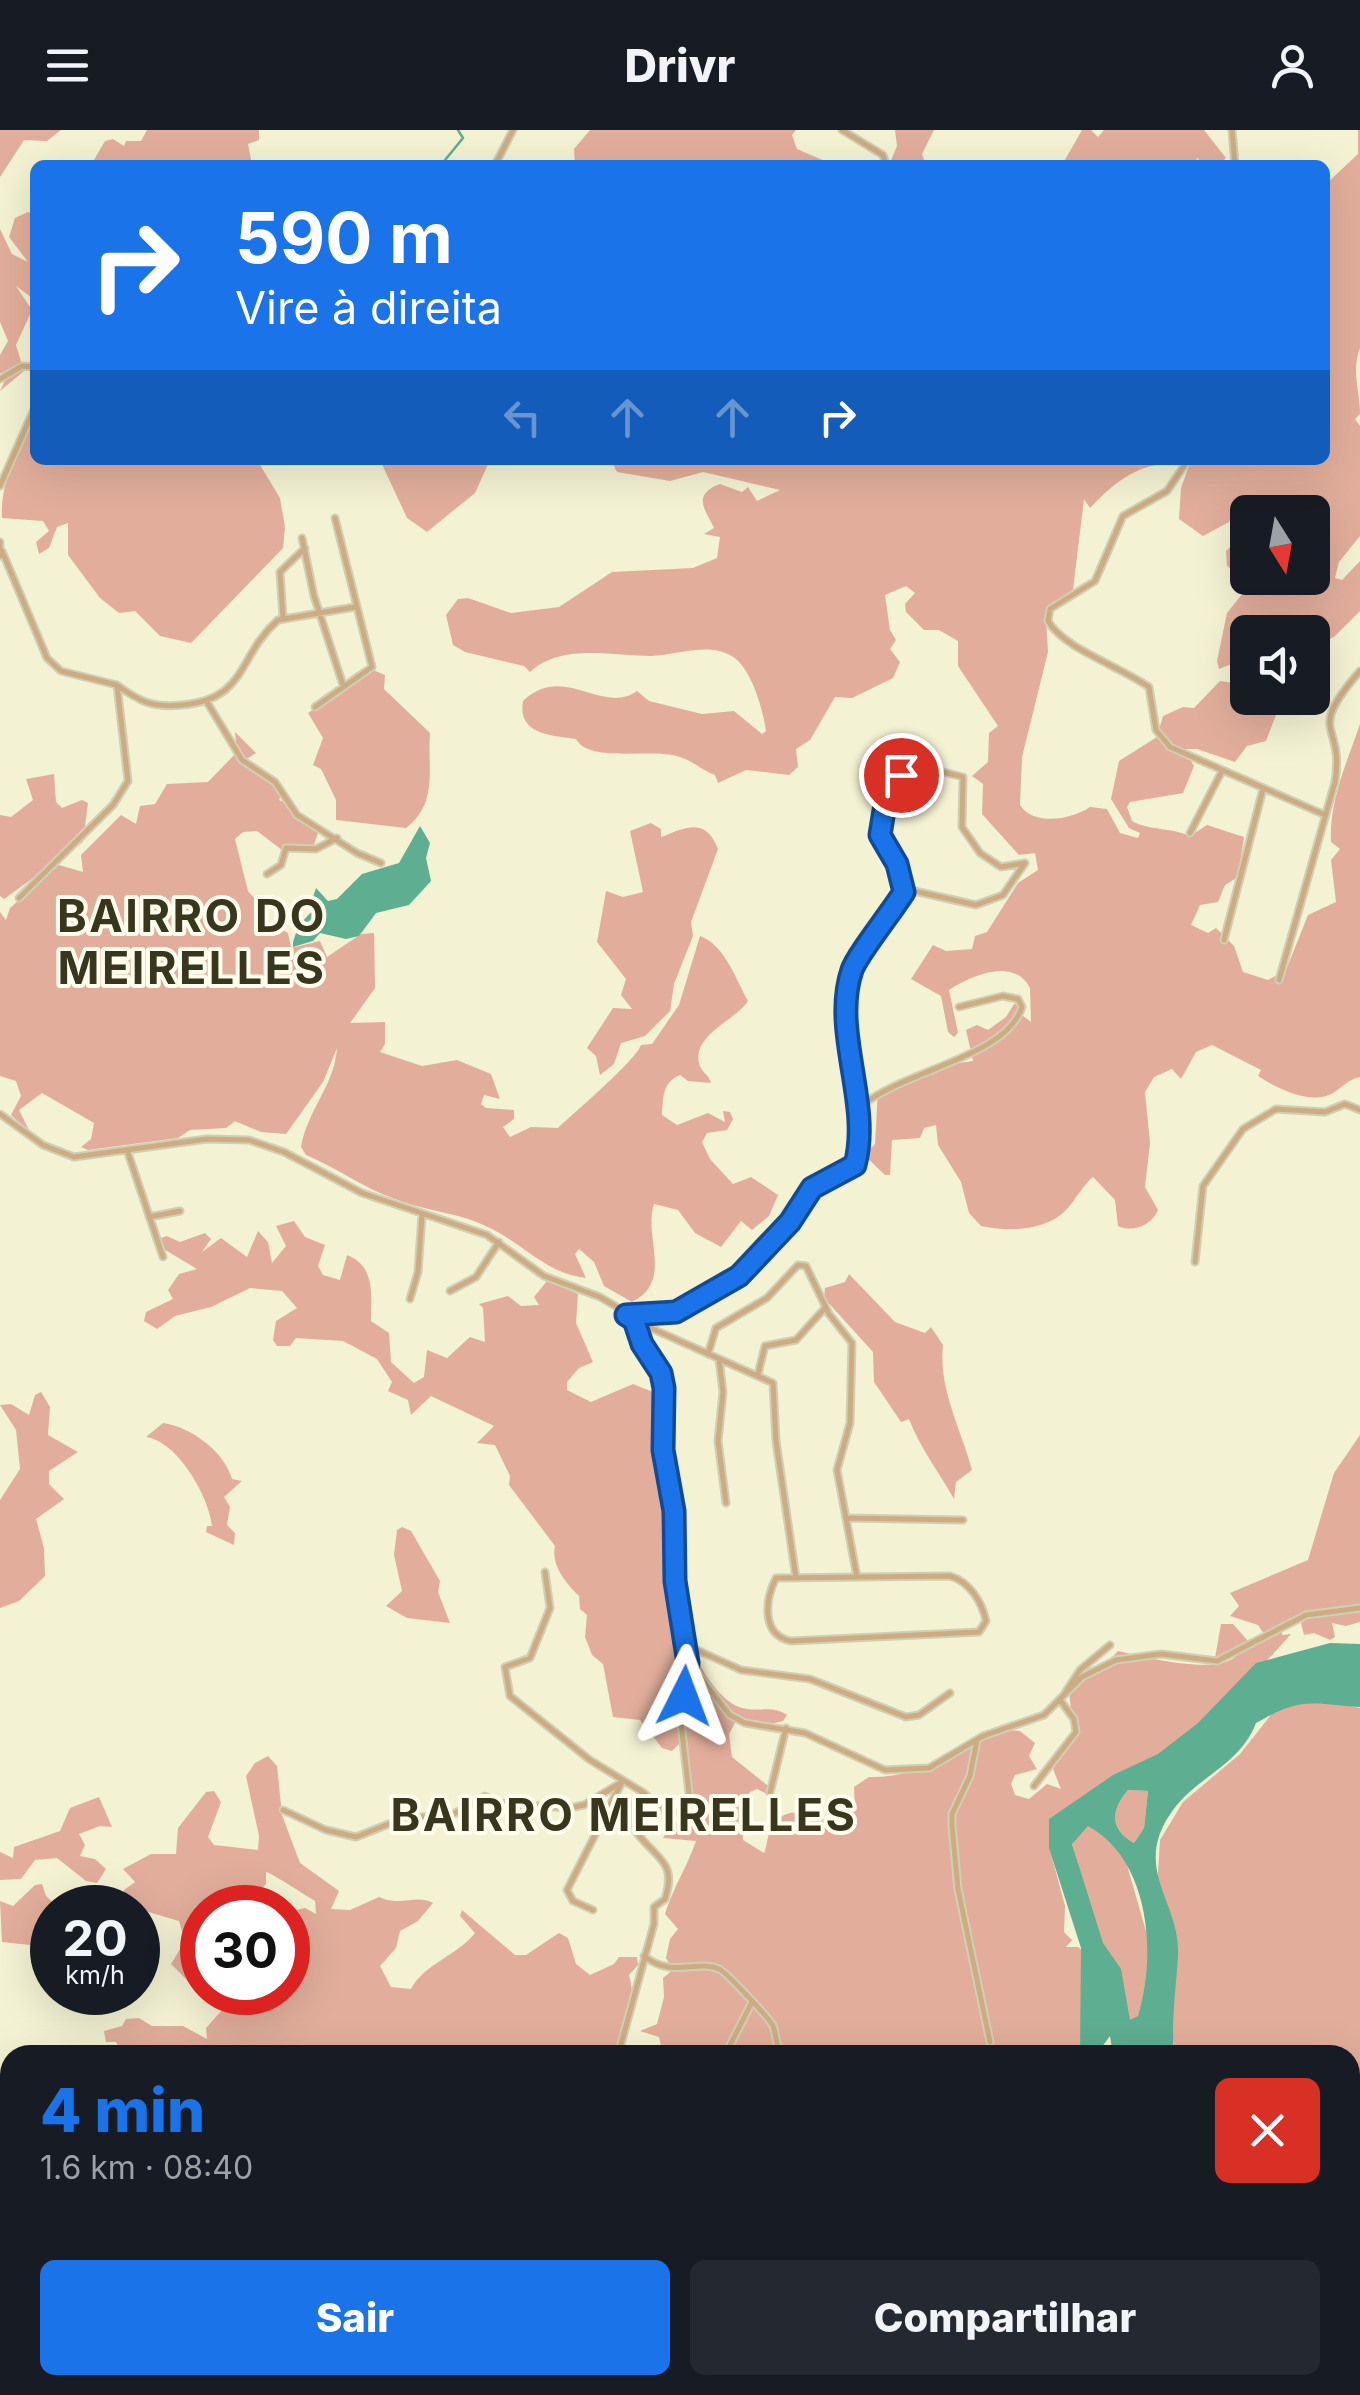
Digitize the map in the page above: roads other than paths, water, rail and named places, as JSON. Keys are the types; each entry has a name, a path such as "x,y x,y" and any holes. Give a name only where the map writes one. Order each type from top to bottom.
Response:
{"street":[{"path":"498,160 513,130"},
{"path":"842,130 884,160"},
{"path":"1232,130 1235,160"},
{"path":"0,379 16,368 30,367"},
{"path":"0,486 30,418"},
{"path":"1184,465 1166,491 1123,516 1095,581 1047,613 1050,624 1066,644 1094,653 1151,690 1154,723 1162,740 1222,772 1325,815"},
{"path":"315,708 372,667 335,518"},
{"path":"302,538 319,612 343,685"},
{"path":"0,542 1,553 47,658 61,671 117,684 150,707 207,702 224,694 268,630 283,617 355,607"},
{"path":"283,617 280,572 304,548"},
{"path":"1280,980 1337,769 1327,726 1330,708 1360,670"},
{"path":"19,898 113,805 128,782 117,684"},
{"path":"207,702 246,764 275,782 296,814 357,854 381,863"},
{"path":"626,1315 676,1312 749,1269 790,1222 812,1188 855,1165 856,1112 848,1020 851,973 904,892 897,864 880,835 888,786 901,775 928,768 960,774 966,784 960,822 971,842 997,866 1022,862 1026,865 1002,895 976,906 904,892"},
{"path":"1190,832 1222,772"},
{"path":"1224,940 1263,789"},
{"path":"266,874 281,865 286,848 316,849 337,838"},
{"path":"856,1112 868,1100 908,1078 983,1046 1012,1024 1022,1007 1018,999 1003,996 959,1008"},
{"path":"1195,1262 1203,1186 1243,1129 1276,1110 1325,1112 1345,1104 1360,1110"},
{"path":"0,1114 64,1156 207,1139 250,1140 422,1215 499,1242 544,1276 600,1297 634,1320 758,1374 774,1386 776,1440 796,1578"},
{"path":"128,1150 163,1257"},
{"path":"150,1217 180,1210"},
{"path":"410,1300 418,1272 422,1215"},
{"path":"450,1291 476,1277 499,1242"},
{"path":"708,1354 720,1324 767,1298 800,1264 809,1270 826,1308 852,1343 850,1423 837,1470 857,1577"},
{"path":"758,1374 766,1346 796,1340 826,1308"},
{"path":"545,1572 550,1608 530,1658 505,1667 508,1690 518,1707 547,1724 598,1766 644,1793 668,1815 684,1810 690,1802 681,1723 688,1663 675,1581 674,1511 663,1450 664,1388 634,1320"},
{"path":"719,1360 722,1392 718,1441 726,1503"},
{"path":"845,1518 963,1520"},
{"path":"857,1577 958,1578 982,1606 985,1626 973,1634 785,1640 772,1629 768,1607 774,1580 857,1577"},
{"path":"688,1663 730,1715 746,1723 786,1728 895,1771 929,1768 976,1740 1044,1714 1086,1675 1124,1657 1162,1654 1217,1662 1306,1615 1360,1608"},
{"path":"686,1645 740,1670 810,1679 906,1717 919,1715 950,1693"},
{"path":"1062,1698 1074,1676 1110,1645"},
{"path":"1034,1786 1076,1732 1062,1698"},
{"path":"770,1793 786,1728"},
{"path":"976,1740 970,1776 952,1814 952,1826 958,1890 990,2042"},
{"path":"283,1810 326,1830 356,1837 404,1818 452,1815 486,1796 500,1803 577,1808 623,1781"},
{"path":"593,1910 573,1901 567,1890 623,1781"},
{"path":"621,2045 656,1918 654,1906 665,1899 669,1880 665,1864 634,1831 634,1803 644,1793"},
{"path":"644,1956 660,1966 722,1970 771,2021 779,2045"},
{"path":"731,2045 751,2004"}],"waterway":[{"path":"445,160 463,138 458,130"}],"district":[{"name":"BAIRRO DO MEIRELLES","path":"192,941"},
{"name":"BAIRRO MEIRELLES","path":"624,1814"}]}
